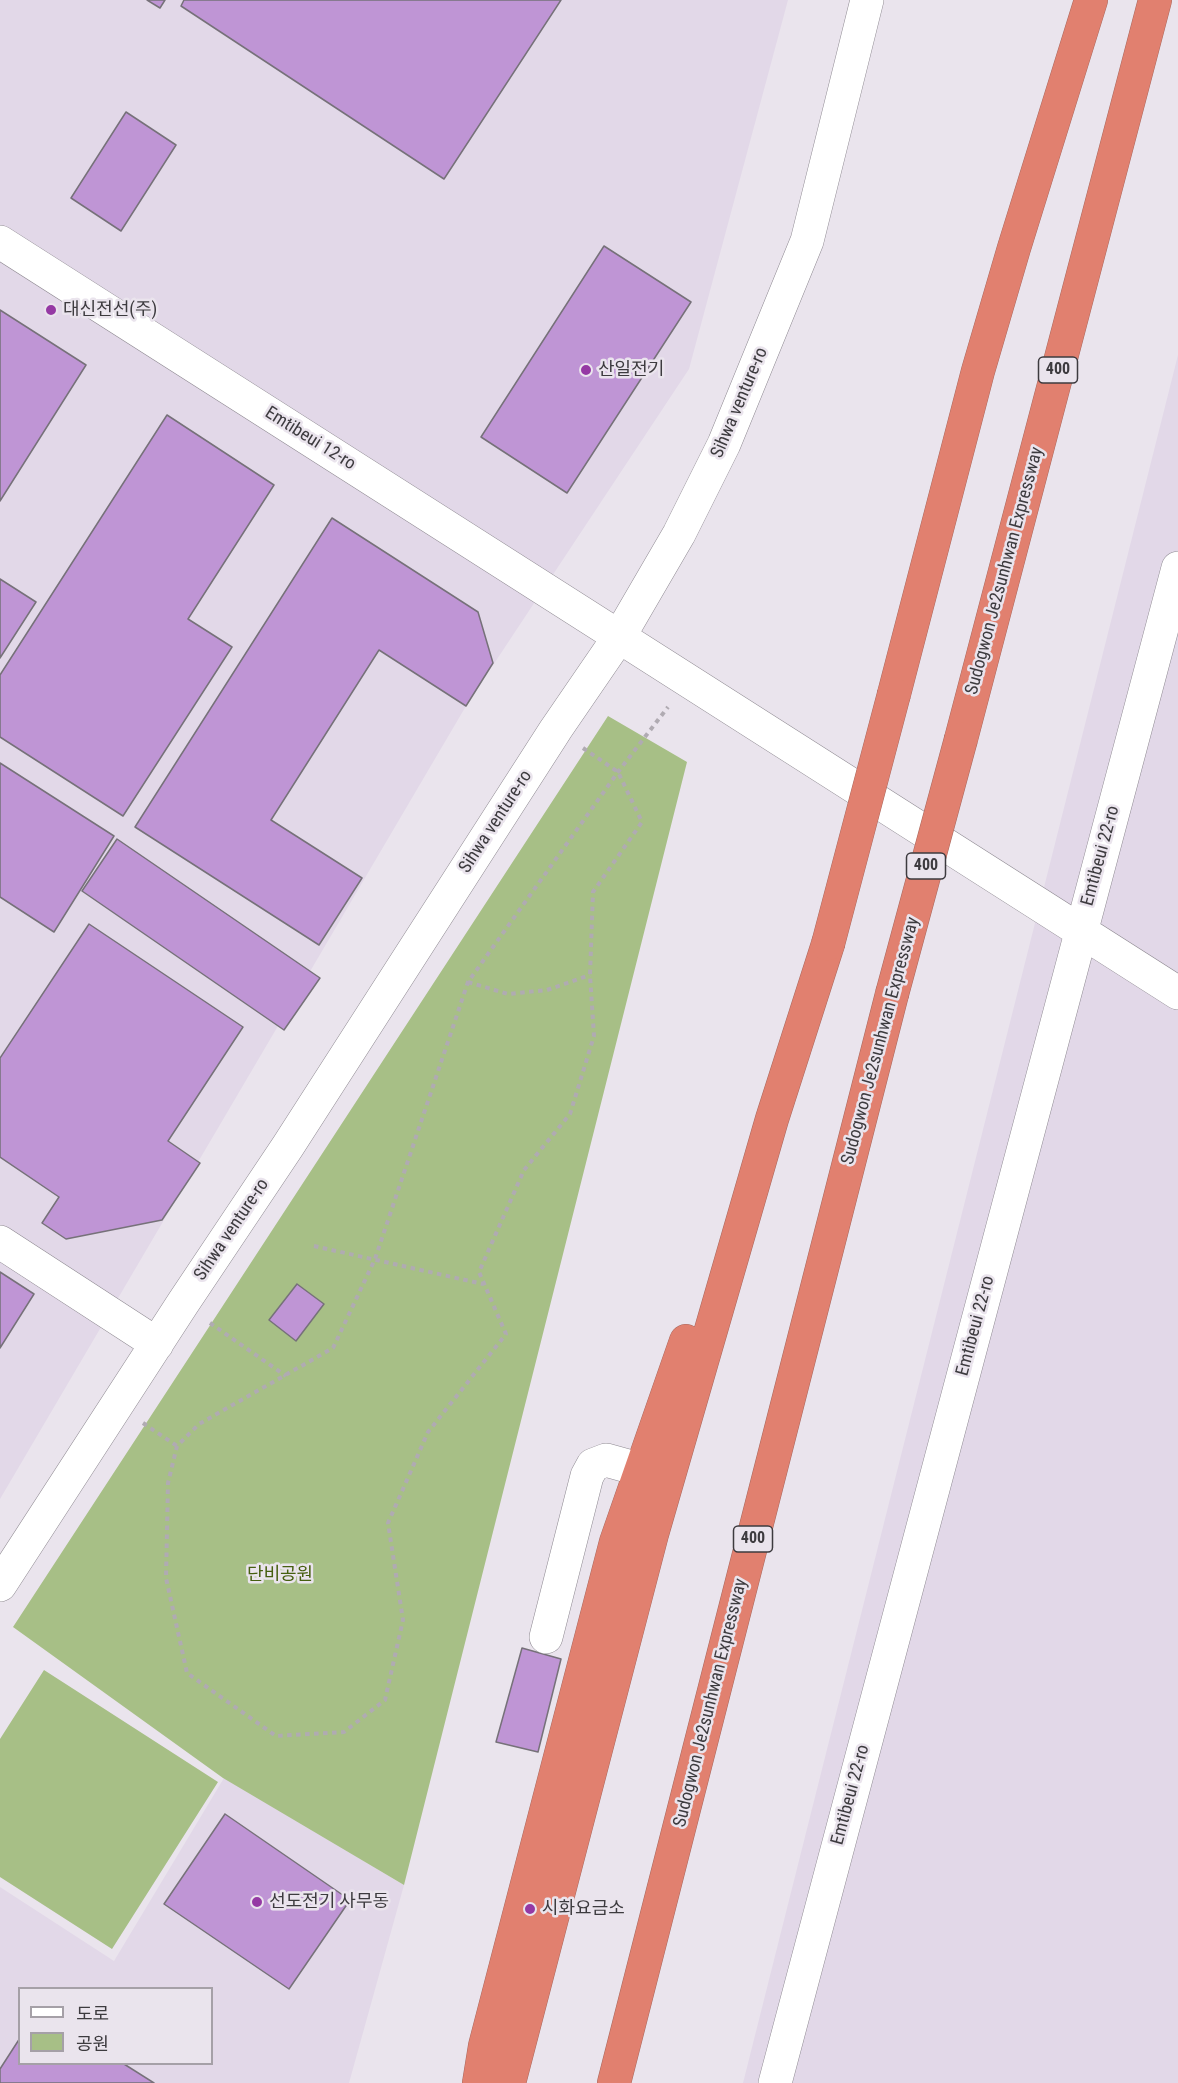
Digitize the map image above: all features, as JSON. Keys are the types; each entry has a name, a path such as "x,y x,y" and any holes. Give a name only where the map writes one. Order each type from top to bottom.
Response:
{"highway":[{"path":"509,2083 652,1534 772,1119 828,944 978,371 1091,0"},
{"name":"Sudogwon Je2sunhwan Expressway","path":"614,2083 892,994 1155,0"},
{"path":"479,2083 485,2046 616,1542 713,1262 772,1119"}],"street":[{"name":"Sihwa venture-ro","path":"0,1585 288,1146 556,729 619,637 679,534 724,444 807,241 867,0"},
{"name":"Emtibeui 12-ro","path":"0,242 1178,993"},
{"name":"Emtibeui 22-ro","path":"776,2083 1178,568"},
{"path":"0,1242 157,1344"},
{"path":"546,1637 587,1476 593,1465 606,1460 642,1470"}],"path":[{"path":"556,729 618,772 642,822 593,892 590,975 594,1036 570,1114 524,1170 479,1272 506,1334 428,1432 388,1523 404,1620 385,1700 344,1732 276,1736 187,1673 166,1578 168,1483 177,1446 199,1424 333,1348 375,1259 468,982 618,772 688,681"},
{"path":"468,982 507,994 548,990 590,975"},
{"path":"314,1246 484,1284"},
{"path":"183,1303 286,1376"},
{"path":"117,1404 177,1446"}],"shaded area":[{"path":"0,0 788,0 689,369 466,706 0,1499"},
{"path":"1178,355 1178,2083 743,2083"},
{"path":"224,1778 404,1885 349,2083 0,2083 0,1887 114,1961"}],"green space":[{"name":"단비공원","path":"608,716 687,762 404,1885 223,1778 13,1627"},
{"path":"44,1670 218,1782 112,1949 0,1877 0,1739"}],"building":[{"path":"147,0 165,0 160,8"},
{"path":"184,0 561,0 444,179 181,6"},
{"path":"126,112 176,145 121,231 71,198"},
{"name":"산일전기","path":"604,246 691,302 567,493 481,437"},
{"path":"0,310 86,365 0,501"},
{"path":"167,415 274,485 188,619 232,647 123,816 0,737 0,675"},
{"path":"332,518 478,612 493,663 466,706 379,650 271,820 362,878 319,945 135,827"},
{"path":"0,579 36,602 0,658"},
{"path":"0,763 114,836 54,932 0,897"},
{"path":"117,839 320,978 284,1030 82,891"},
{"path":"89,924 243,1027 168,1141 200,1163 162,1220 66,1239 42,1223 59,1197 0,1157 0,1058"},
{"path":"0,1272 34,1294 0,1348"},
{"path":"297,1284 324,1304 296,1341 269,1320"},
{"path":"522,1648 561,1659 538,1752 496,1742"},
{"name":"선도전기 사무동","path":"225,1814 350,1900 289,1989 164,1904"},
{"path":"18,2041 18,2065 126,2065 154,2083 0,2083 0,2069"}],"place":[{"name":"대신전선(주)","path":"51,310"},
{"name":"산일전기","path":"586,370"},
{"name":"선도전기 사무동","path":"257,1902"},
{"name":"시화요금소","path":"530,1909"}]}
